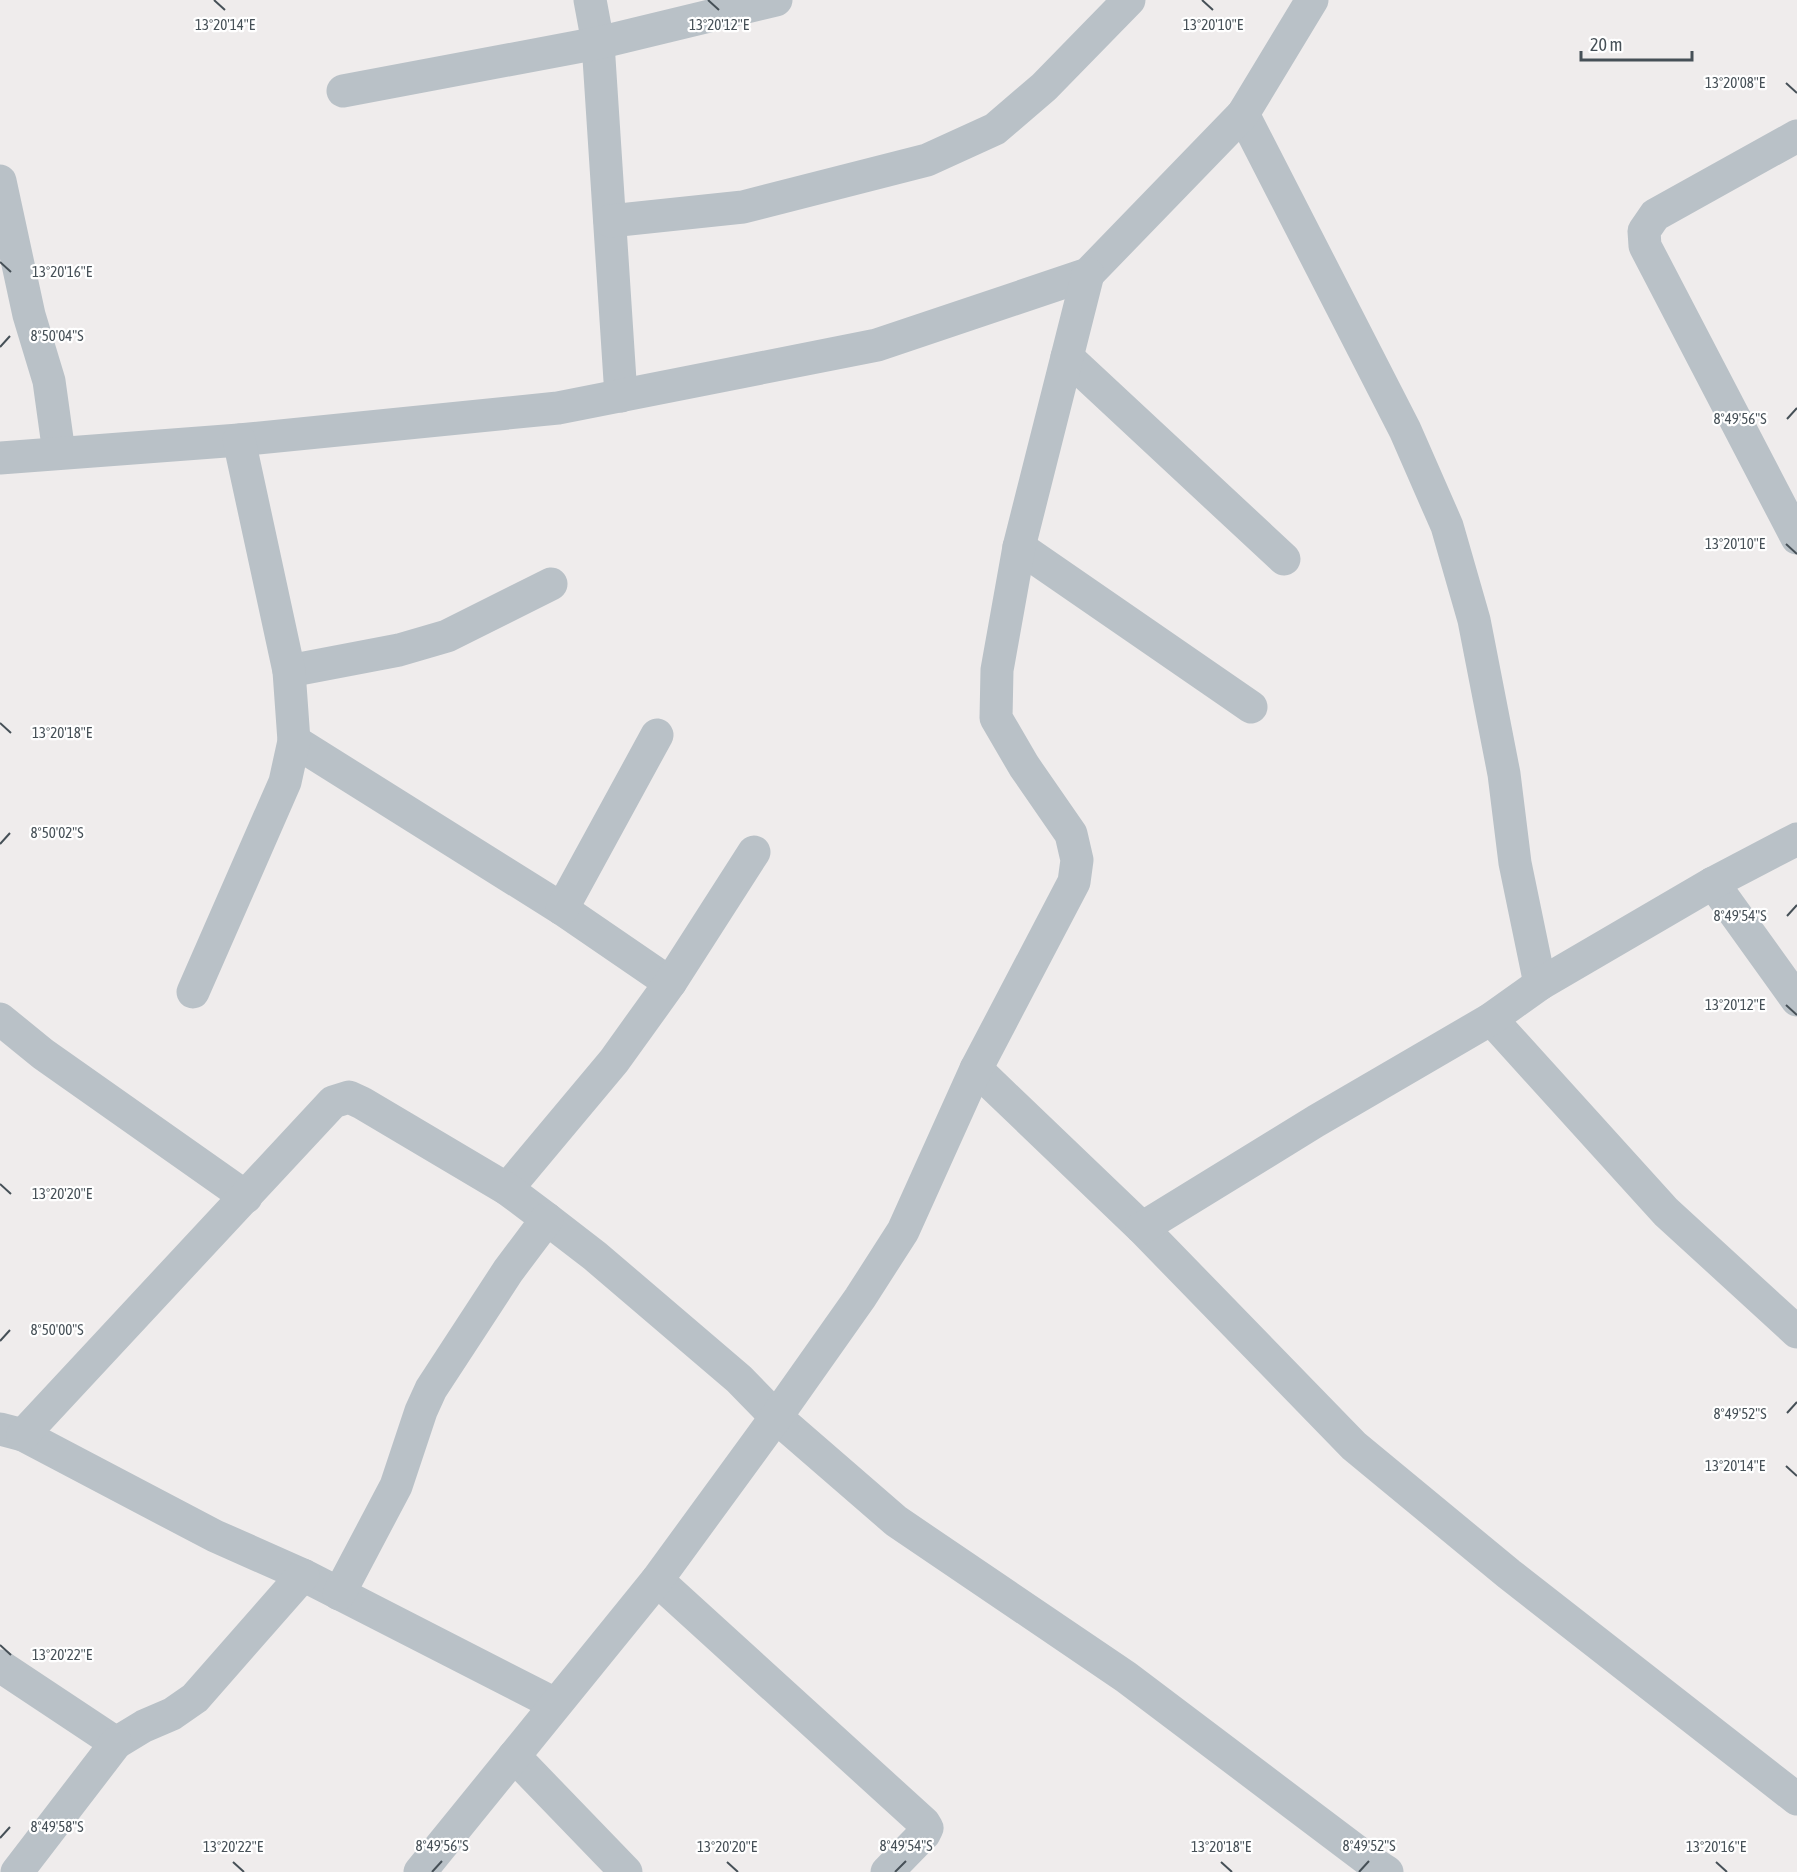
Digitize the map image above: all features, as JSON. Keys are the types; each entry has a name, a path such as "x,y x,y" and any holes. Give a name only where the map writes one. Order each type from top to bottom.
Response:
{"street":[{"path":"590,0 598,43 621,396"},
{"path":"344,91 598,43 776,0"},
{"path":"610,221 743,207 927,160 995,129 1044,87 1130,0"},
{"path":"0,458 239,440 558,408 877,345 1088,274 1244,114 1312,0"},
{"path":"1244,114 1405,430 1447,526 1474,620 1504,774 1515,863 1540,984"},
{"path":"1797,136 1655,215 1644,231 1645,246 1797,538"},
{"path":"0,181 29,315 49,381 59,453"},
{"path":"420,1872 657,1580 860,1298 903,1231 976,1069 1074,882 1077,860 1071,834 1024,766 996,718 997,670 1019,547 1088,274"},
{"path":"1067,357 1284,559"},
{"path":"194,992 285,782 294,741 289,671 239,440"},
{"path":"1019,547 1251,707"},
{"path":"289,671 399,650 447,636 551,584"},
{"path":"562,909 657,735"},
{"path":"294,741 562,909 670,983"},
{"path":"1142,1228 1316,1121 1491,1019 1540,984 1713,883 1797,839"},
{"path":"507,1189 614,1061 670,983 754,852"},
{"path":"1713,883 1797,1000"},
{"path":"0,1019 43,1054 246,1197"},
{"path":"1491,1019 1666,1212 1797,1332"},
{"path":"976,1069 1142,1228 1354,1446 1509,1574 1797,1799"},
{"path":"555,1704 303,1575 215,1536 12,1432 146,1301 333,1102 349,1097 371,1108 507,1189 595,1256 739,1379 776,1417 896,1521 1126,1677 1387,1872"},
{"path":"339,1594 396,1486 431,1389 508,1271 547,1219"},
{"path":"16,1872 116,1743 144,1726 172,1714 195,1698 303,1575"},
{"path":"657,1580 924,1823 927,1828 924,1834 887,1872"},
{"path":"0,1666 116,1743"},
{"path":"514,1756 626,1872"}]}
